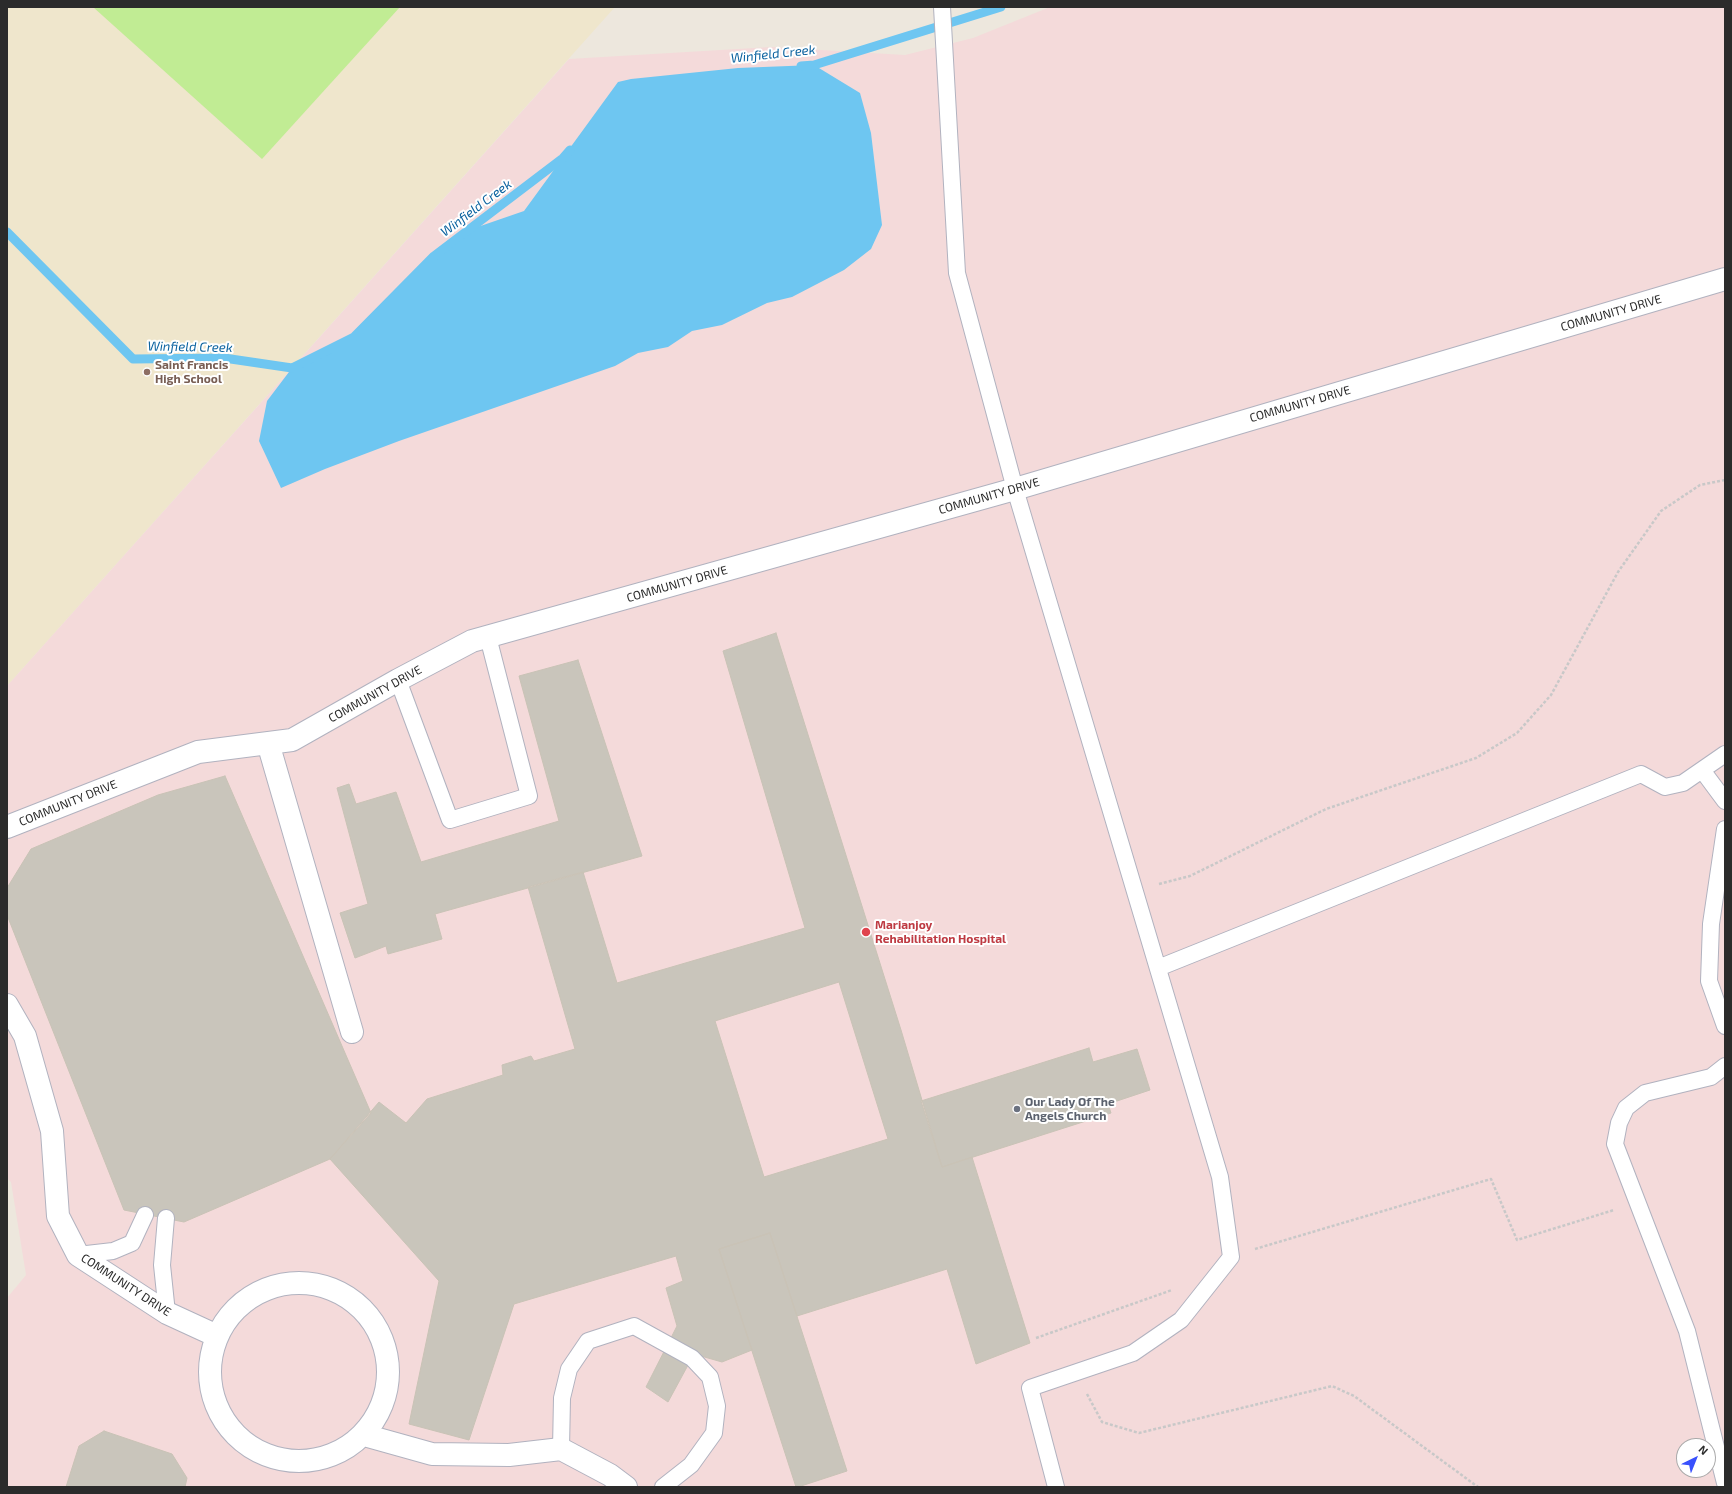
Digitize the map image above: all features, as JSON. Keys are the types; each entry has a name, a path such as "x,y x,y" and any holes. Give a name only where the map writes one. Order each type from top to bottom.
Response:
{"street":[{"name":"COMMUNITY DRIVE","path":"7,827 198,752 292,740 398,680 472,641 1015,489 1725,279"},
{"path":"268,743 352,1032"},
{"name":"COMMUNITY DRIVE","path":"7,1005 25,1036 52,1131 58,1216 78,1255 167,1313 217,1336"},
{"path":"289,1283 320,1285 349,1298 372,1319 386,1347 389,1378 382,1409 364,1435 342,1452 316,1461 288,1462 261,1454 238,1438 221,1417 211,1390 209,1363 217,1336 234,1310 259,1291 289,1283"},
{"path":"364,1435 432,1454 509,1455 561,1449 610,1475 626,1487"}],"lane":[{"path":"942,7 957,273 1015,489 1220,1177 1230,1257 1181,1320 1133,1352 1030,1388 1056,1487"},
{"path":"398,680 450,820 529,796 488,637"},
{"path":"1158,968 1641,774 1665,787 1683,783 1725,754"},
{"path":"1702,770 1725,801"},
{"path":"1725,829 1711,924 1709,981 1725,1026"},
{"path":"1725,1066 1711,1077 1645,1093 1626,1108 1619,1123 1615,1144 1687,1331 1725,1483"},
{"path":"78,1255 113,1251 132,1243 146,1215"},
{"path":"166,1218 162,1265 167,1313"},
{"path":"561,1449 562,1398 569,1369 588,1341 634,1326 692,1358 710,1377 717,1406 714,1433 691,1465 663,1487"}],"path":[{"path":"1135,890 1190,876 1326,809 1476,758 1517,733 1551,695 1618,572 1661,511 1700,485 1725,480"},
{"path":"1230,1257 1491,1179 1516,1240 1638,1203"},
{"path":"1036,1338 1178,1288"},
{"path":"1082,1370 1088,1397 1102,1422 1139,1433 1332,1386 1354,1396 1478,1487"}],"shaded area":[{"name":"Saint Francis High School","path":"7,7 615,7 7,686"},
{"name":"Marianjoy Rehabilitation Hospital","path":"1050,7 1725,7 1725,1487 7,1487 7,1298 26,1275 11,1182 7,1178 7,686 569,59 771,47 905,55 973,38"}],"green space":[{"path":"93,7 400,7 262,159"}],"water":[{"path":"814,65 860,93 871,133 882,225 871,249 844,270 792,297 767,303 722,325 692,331 668,347 638,353 615,366 399,441 325,469 281,488 259,441 267,401 292,368 354,337 434,256 466,231 524,211 618,82 631,79 738,68"}],"building":[{"path":"776,633 901,1030 942,1167 972,1157 1030,1343 976,1364 947,1269 797,1316 770,1233 719,1249 752,1350 722,1362 694,1354 668,1402 646,1387 677,1326 666,1288 683,1281 676,1256 514,1304 469,1440 409,1424 439,1281 330,1159 379,1102 406,1123 427,1099 503,1075 502,1065 531,1056 534,1061 575,1049 528,887 583,872 617,983 805,928 723,651","holes":["839,982 888,1139 764,1177 715,1021"]},
{"path":"578,660 642,856 435,914 442,939 388,954 386,946 355,958 340,913 368,904 337,788 349,784 356,804 396,792 421,862 559,821 519,676"},
{"path":"225,776 371,1113 330,1159 184,1222 124,1210 7,915 7,888 31,849 158,795"},
{"name":"Our Lady Of The Angels Church","path":"1089,1048 1093,1062 1137,1049 1150,1090 1108,1104 1111,1113 942,1167 921,1101"},
{"path":"770,1233 847,1471 798,1487 796,1487 719,1249"},
{"path":"104,1431 172,1454 187,1478 185,1487 66,1487 79,1446"}],"waterway":[{"name":"Winfield Creek","path":"801,66 814,65 1001,7"},
{"name":"Winfield Creek","path":"7,232 133,359 224,358 292,368 354,337 434,256 563,158 570,150"}],"place":[{"name":"Saint Francis High School","path":"147,372"},
{"name":"Marianjoy Rehabilitation Hospital","path":"866,932"},
{"name":"Our Lady Of The Angels Church","path":"1017,1109"}]}
